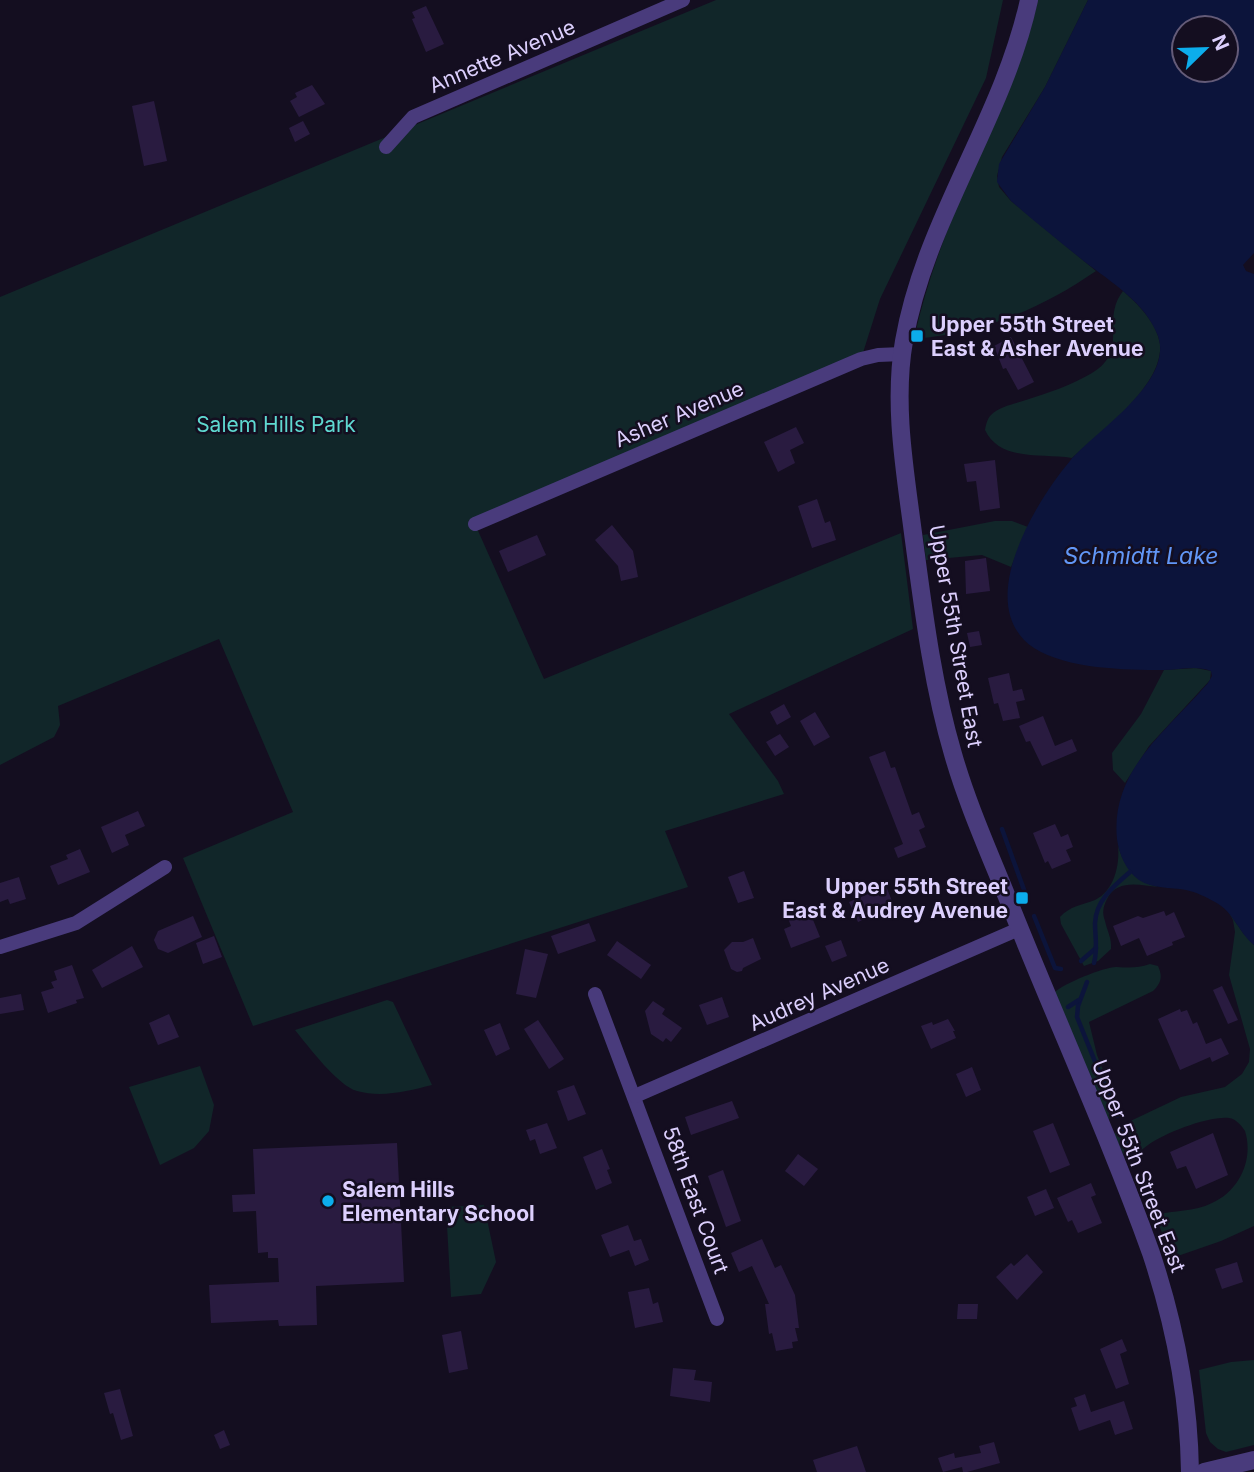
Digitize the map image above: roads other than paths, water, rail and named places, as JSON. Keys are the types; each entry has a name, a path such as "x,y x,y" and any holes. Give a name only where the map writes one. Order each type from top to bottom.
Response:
{"street":[{"name":"Annette Avenue","path":"386,147 413,117 683,0"},
{"name":"Upper 55th Street East","path":"1029,0 1020,36 1002,84 928,252 913,302 902,354 901,414 906,480 942,712 960,775 1019,929 1142,1227 1164,1291 1185,1392 1190,1472"},
{"name":"Asher Avenue","path":"475,524 863,358 902,354"},
{"path":"0,947 76,923 165,867"},
{"name":"Audrey Avenue","path":"635,1096 1019,929"},
{"name":"58th East Court","path":"595,994 717,1319"},
{"path":"1204,1472 1254,1460"}],"water":[{"name":"Schmidtt Lake","path":"1088,0 1254,0 1254,253 1243,265 1246,271 1254,274 1254,945 1227,911 1215,902 1190,891 1156,886 1139,880 1124,862 1117,839 1117,814 1132,772 1160,735 1208,683 1212,676 1211,671 1193,668 1114,669 1079,664 1047,655 1034,648 1016,630 1008,607 1009,581 1016,554 1041,501 1070,461 1144,388 1155,371 1160,354 1158,336 1145,313 1116,286 1011,201 997,182 999,164 1045,87"}],"waterway":[{"path":"1002,829 1027,898"},
{"path":"1094,963 1095,923 1099,907 1107,894 1130,872"},
{"path":"1034,916 1055,968 1061,969"},
{"path":"1081,961 1096,948"},
{"path":"1087,982 1077,1017 1117,1116"},
{"path":"1068,1007 1079,1000"},
{"path":"1123,1127 1134,1153"}],"place":[{"name":"Upper 55th Street East & Asher Avenue","path":"917,336"},
{"name":"Upper 55th Street East & Audrey Avenue","path":"1022,898"},
{"name":"Salem Hills Elementary School","path":"328,1201"}],"park label":[{"name":"Salem Hills Park","path":"276,424"}]}
